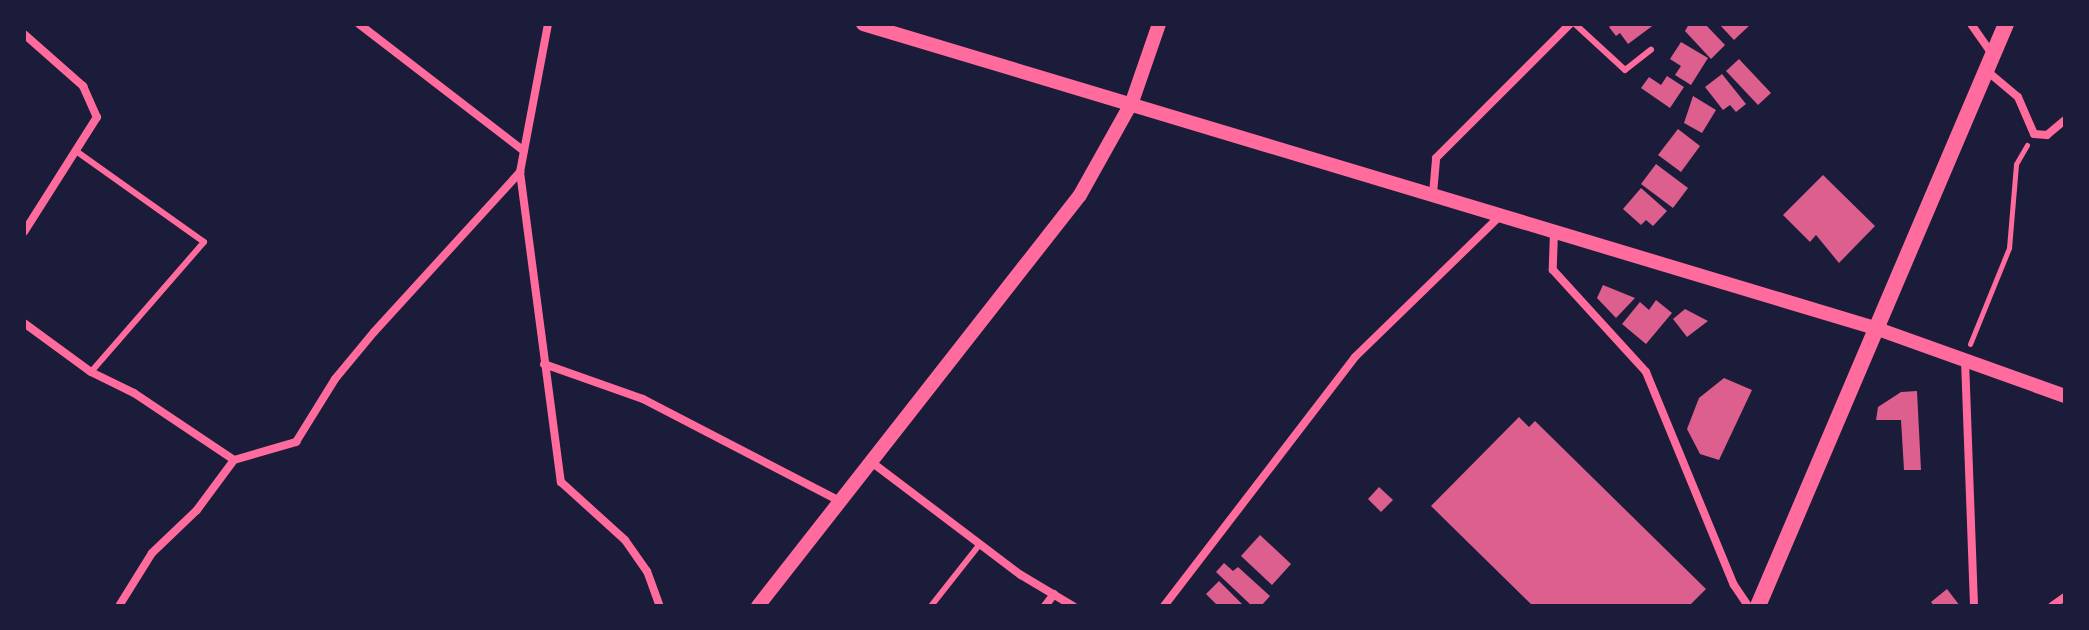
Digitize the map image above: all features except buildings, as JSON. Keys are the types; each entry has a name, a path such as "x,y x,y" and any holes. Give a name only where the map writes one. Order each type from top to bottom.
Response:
{"main road":[{"path":"1758,606 2006,24"}],"street":[{"path":"359,24 524,151"},
{"path":"548,24 520,172 561,482 625,540 647,571 660,606"},
{"path":"863,24 1132,102 1875,328 2065,396"},
{"path":"758,606 874,464 1080,195 1132,102 1159,24"},
{"path":"1433,194 1436,158 1572,24"},
{"path":"1971,24 1989,62 2018,97 2034,134 2047,135 2064,123"},
{"path":"24,34 83,86 97,117 24,232"},
{"path":"119,606 152,553 197,510 234,460 296,442 335,379 520,172"},
{"path":"1164,606 1355,357 1501,215"},
{"path":"1554,232 1553,270 1646,372 1728,571 1748,606"},
{"path":"24,323 91,372 134,393 234,460"},
{"path":"1965,360 1974,606"},
{"path":"544,364 643,399 842,502"},
{"path":"874,464 980,544 1073,606"},
{"path":"1045,606 1054,594"},
{"path":"2052,606 2065,597"}],"lane":[{"path":"1572,24 1625,70 1651,50"},
{"path":"76,151 204,242 91,372"},
{"path":"931,606 980,544"}],"path":[{"path":"1965,360 1973,329 2009,248 2016,164 2034,134"}]}
